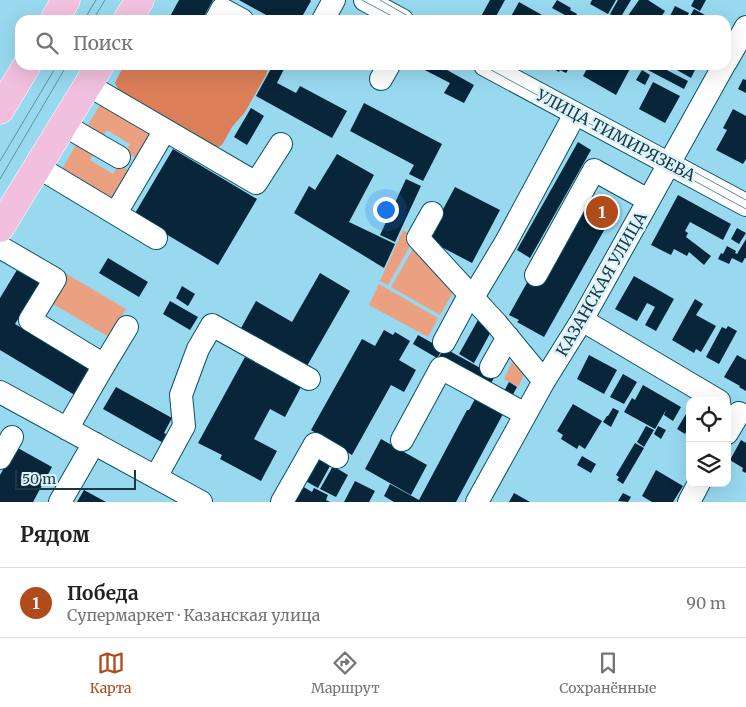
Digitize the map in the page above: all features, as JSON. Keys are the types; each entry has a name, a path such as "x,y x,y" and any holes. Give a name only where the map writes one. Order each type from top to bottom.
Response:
{"main road":[{"path":"57,15 66,0"},
{"path":"131,15 140,0"},
{"path":"0,110 24,70"},
{"path":"0,228 94,75"}],"street":[{"path":"310,15 318,0"},
{"path":"326,15 334,0"},
{"path":"365,0 393,15"},
{"path":"219,15 222,9 233,15"},
{"name":"КАЗАНСКАЯ УЛИЦА","path":"731,52 746,26"},
{"name":"УЛИЦА ТИМИРЯЗЕВА","path":"494,70 746,206"},
{"name":"КАЗАНСКАЯ УЛИЦА","path":"477,502 544,381 582,320 721,70"},
{"path":"94,75 165,130 256,183 281,144"},
{"path":"444,342 465,303 472,297 506,242 575,114"},
{"path":"64,125 119,157"},
{"path":"116,213 165,130"},
{"path":"38,167 156,238"},
{"path":"536,276 594,170 648,200"},
{"path":"432,213 418,238 508,337 544,381"},
{"path":"0,247 55,279 30,320 104,365"},
{"path":"582,320 712,397"},
{"path":"156,477 184,426 181,395 198,350 212,325 309,379"},
{"path":"67,429 127,326"},
{"path":"491,368 508,337"},
{"path":"402,440 441,368 525,414"},
{"path":"0,392 201,502"},
{"path":"731,425 737,412"},
{"path":"0,458 12,437"},
{"path":"60,502 94,443"},
{"path":"282,502 315,444 337,457"},
{"path":"689,502 697,487"}],"shaded area":[{"path":"122,70 267,70 245,112 232,127 222,145 215,148 119,91 115,83"},
{"path":"103,100 156,131 140,160 126,152 130,144 107,130 102,138 86,128"},
{"path":"78,141 95,151 90,160 113,174 118,165 132,172 114,202 61,171"},
{"path":"403,230 415,237 388,285 380,281"},
{"path":"418,240 458,284 440,315 391,287"},
{"path":"65,273 126,309 109,337 48,301"},
{"path":"379,284 438,318 428,337 369,305"},
{"path":"514,358 527,369 518,387 504,379"}],"building":[{"path":"179,0 213,0 205,15 171,15"},
{"path":"239,0 311,1 303,15 266,15"},
{"path":"490,0 505,0 497,15 482,15"},
{"path":"557,0 577,14 565,15 552,8"},
{"path":"592,0 616,0 608,14 590,4"},
{"path":"618,0 631,0 622,15 610,14"},
{"path":"639,0 648,0 665,11 662,15 628,15"},
{"path":"694,0 706,0 700,11 691,6"},
{"path":"519,2 542,15 512,15"},
{"path":"675,6 689,13 688,15 670,15"},
{"path":"694,9 705,15 691,15"},
{"path":"270,70 284,70 277,83 296,93 300,86 347,111 332,138 256,96"},
{"path":"425,70 447,70 474,85 464,103 444,93 450,83"},
{"path":"586,70 629,70 616,95 583,76"},
{"path":"642,70 650,75 645,85 636,80"},
{"path":"648,70 667,70 688,81 684,89"},
{"path":"677,70 695,70 691,78"},
{"path":"743,79 746,80 746,93 738,89"},
{"path":"653,82 680,96 665,123 639,109"},
{"path":"364,103 442,144 423,181 409,174 414,165 350,131"},
{"path":"251,108 264,116 247,145 234,137"},
{"path":"733,109 746,116 746,159 743,164 716,150 727,130 723,128"},
{"path":"578,142 591,150 530,258 517,250"},
{"path":"173,149 257,199 218,265 134,215"},
{"path":"337,154 374,175 349,222 395,244 384,268 294,213 309,186 315,190"},
{"path":"406,179 421,186 395,242 380,235"},
{"path":"455,187 500,210 472,263 430,241 443,216 440,215"},
{"path":"589,194 616,209 544,337 517,322 519,320 509,315 529,279"},
{"path":"678,195 731,224 723,240 690,222 685,231 688,233 686,237 711,256 704,265 689,252 687,256 674,249 671,255 651,245"},
{"path":"737,228 746,233 739,244 731,239"},
{"path":"746,239 746,258 742,263 732,258 729,264 718,259 727,246 736,251 735,253 737,254"},
{"path":"108,258 148,282 139,297 99,273"},
{"path":"20,265 47,281 15,324 72,358 97,365 78,397 0,350 0,298"},
{"path":"320,273 350,291 307,366 241,328 256,301 292,322"},
{"path":"634,276 674,299 656,331 645,325 655,307 647,303 637,321 615,309"},
{"path":"182,286 195,294 188,306 176,298"},
{"path":"695,299 703,304 696,315 716,326 701,352 696,349 694,353 672,340"},
{"path":"170,301 198,317 190,330 163,314"},
{"path":"478,320 493,328 474,363 459,354"},
{"path":"728,326 737,331 719,364 706,357 722,327 726,329"},
{"path":"384,330 393,335 395,332 410,341 399,360 416,370 404,392 391,385 352,455 311,430 362,339 375,346"},
{"path":"418,335 443,349 437,358 413,344"},
{"path":"444,348 495,376 490,385 435,364"},
{"path":"589,355 617,370 604,394 577,379"},
{"path":"737,355 746,360 746,391 724,377"},
{"path":"245,357 301,387 285,417 270,409 254,439 277,451 261,481 220,459 222,455 198,443"},
{"path":"623,374 637,382 624,404 610,397"},
{"path":"509,382 517,387 510,400 502,395"},
{"path":"643,385 681,407 673,421 664,415 666,410 655,429 624,412 632,398 635,400"},
{"path":"116,387 172,418 164,433 172,437 167,445 103,409"},
{"path":"475,399 504,412 456,502 394,502 384,496 390,484 419,500 467,410 469,410"},
{"path":"573,404 602,421 585,449 579,445 577,449 561,439 563,435 557,431"},
{"path":"613,408 619,411 611,427 603,422"},
{"path":"686,414 685,434 677,429"},
{"path":"646,426 654,430 644,447 637,442"},
{"path":"658,426 666,430 661,439 654,434"},
{"path":"381,439 427,465 411,495 365,469"},
{"path":"741,440 746,443 746,473 742,471 743,468 731,461"},
{"path":"635,443 644,448 623,484 617,480 619,477 616,475"},
{"path":"16,447 52,467 33,502 0,502 0,475"},
{"path":"316,455 331,464 318,488 302,479"},
{"path":"582,456 596,464 591,473 577,465"},
{"path":"333,466 348,475 336,497 320,489"},
{"path":"656,470 683,486 673,502 652,502 642,496"},
{"path":"355,481 375,491 369,502 344,502"},
{"path":"302,486 312,492 314,488 328,495 326,500 330,502 293,502"},
{"path":"84,490 106,502 77,502"},
{"path":"514,493 530,502 509,502"},
{"path":"623,493 631,497 628,502 618,501"}],"tram line":[{"path":"87,15 96,0"},
{"path":"96,15 105,0"},
{"path":"362,0 390,15"},
{"path":"380,0 406,15"},
{"path":"0,161 54,70"},
{"path":"0,179 64,70"},
{"path":"491,70 746,209"},
{"path":"678,163 746,200"}],"place":[{"name":"Победа","path":"602,212"}]}
